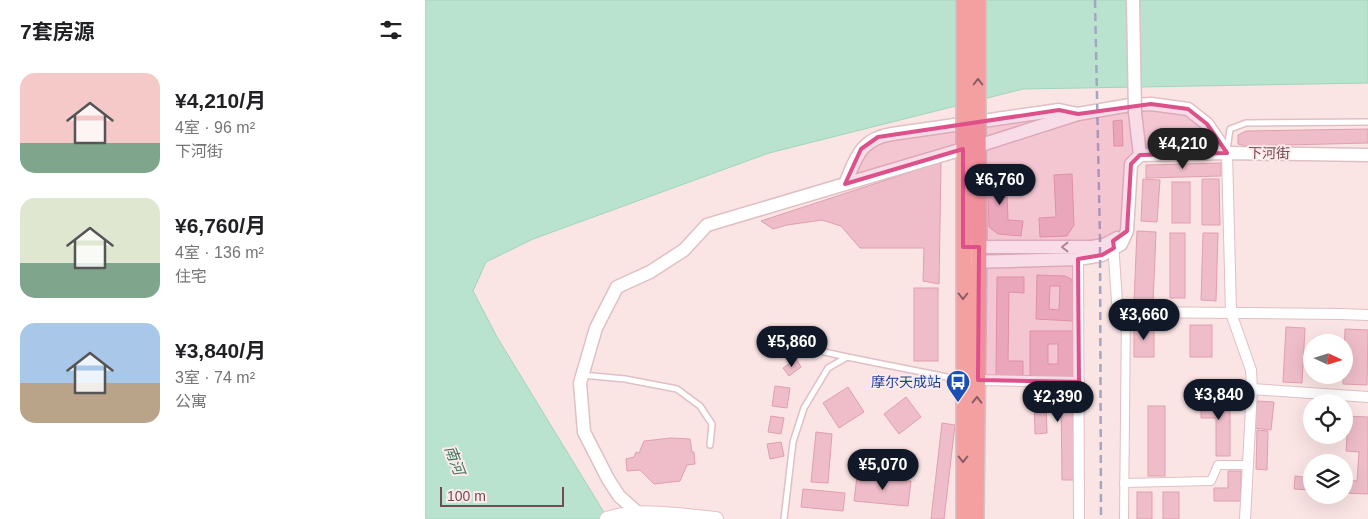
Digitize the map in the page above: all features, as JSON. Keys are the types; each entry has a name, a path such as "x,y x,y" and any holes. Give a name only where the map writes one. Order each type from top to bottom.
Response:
{"main road":[{"path":"964,0 971,139"},
{"path":"964,519 970,380 971,139 977,0"},
{"path":"970,380 976,519"},
{"path":"613,517 717,519"}],"street":[{"path":"971,255 1121,244 1127,231 1131,164 1140,155 1135,113 1133,0"},
{"path":"639,516 619,496 608,479 585,432 580,383 596,328 617,287 649,272 683,250 707,224 845,184 971,139 1078,114 1130,105 1151,104 1188,109 1207,124 1227,153 1231,313 1251,370 1252,389 1245,519"},
{"path":"845,184 853,162 861,149 878,137 1059,110 1078,114"},
{"name":"下河街","path":"1140,155 1227,153 1368,154"},
{"path":"971,255 1077,259 1102,255 1114,244"},
{"path":"1114,244 1117,302 1126,312 1124,519"},
{"path":"1077,259 1079,519"},
{"path":"1126,312 1368,315"},
{"path":"970,380 1079,382"},
{"path":"1252,389 1368,397"},
{"path":"1124,482 1211,481 1219,465 1247,465"}],"lane":[{"path":"1227,153 1230,129 1246,124 1368,122"},
{"path":"780,342 847,357 970,380"},
{"path":"784,519 793,442 804,408 828,368 847,357"},
{"path":"582,375 625,379 677,389 700,406 712,424 710,445"}],"highlighted area":[{"path":"1151,104 1188,109 1207,124 1227,153 1140,155 1131,164 1127,231 1113,241 1114,248 1102,255 1078,259 1079,382 978,380 979,247 963,247 963,149 845,184 861,149 878,137 1059,110 1078,114"}],"water":[{"name":"南河","path":"425,0 1368,0 1368,83 1023,89 769,153 533,239 486,262 473,291 497,337 608,519 425,519"}],"building":[{"path":"1122,120 1123,146 1114,146 1113,121"},
{"path":"1368,129 1368,143 1246,146 1238,144 1238,135 1246,131"},
{"path":"941,162 939,284 923,281 924,248 860,248 841,226 822,220 773,229 761,221"},
{"path":"1221,163 1221,176 1146,178 1146,165"},
{"path":"1006,171 1008,220 1023,221 1021,236 998,234 989,227 987,172"},
{"path":"1072,174 1074,225 1067,236 1040,237 1039,218 1056,217 1054,175"},
{"path":"1143,179 1160,180 1157,222 1141,221"},
{"path":"1202,179 1219,179 1220,225 1202,225"},
{"path":"1172,182 1190,182 1190,223 1172,223"},
{"path":"1137,231 1156,232 1153,303 1134,302"},
{"path":"1170,233 1185,233 1185,298 1170,298"},
{"path":"1203,233 1218,233 1216,301 1201,300"},
{"path":"1037,275 1065,276 1071,279 1074,285 1073,321 1036,319","holes":["1050,286 1060,286 1059,310 1049,309"]},
{"path":"997,277 1024,277 1024,293 1009,292 1008,361 1023,361 1023,376 996,376"},
{"path":"914,288 938,288 938,361 914,361"},
{"path":"1134,325 1154,325 1154,357 1134,357"},
{"path":"1190,325 1212,325 1212,357 1190,357"},
{"path":"1286,327 1305,328 1305,334 1303,334 1302,383 1283,382"},
{"path":"1345,329 1368,330 1367,385 1343,384 1353,384 1353,334 1345,334"},
{"path":"1030,331 1075,331 1075,377 1030,378","holes":["1048,344 1058,344 1058,364 1048,364"]},
{"path":"796,359 801,367 789,376 783,368"},
{"path":"775,386 790,388 787,408 772,406"},
{"path":"848,387 864,412 839,428 823,403"},
{"path":"1034,387 1073,387 1074,480 1062,480 1061,399 1046,399 1047,433 1035,434"},
{"path":"906,397 921,417 899,434 884,414"},
{"path":"1201,397 1230,397 1230,456 1216,456 1216,418 1201,418"},
{"path":"1257,401 1274,402 1271,430 1254,428"},
{"path":"1148,406 1165,406 1165,476 1148,476"},
{"path":"771,416 784,418 781,434 768,432"},
{"path":"1353,416 1368,417 1368,494 1353,493 1353,481 1357,481 1359,452 1346,451 1346,444 1353,444"},
{"path":"942,423 955,425 944,519 931,519"},
{"path":"1257,430 1268,431 1267,470 1256,469"},
{"path":"816,432 832,434 828,483 811,482"},
{"path":"671,438 690,439 692,452 694,452 695,464 687,465 680,481 654,484 640,470 627,471 626,459 634,457 636,452 639,453 644,441"},
{"path":"781,442 784,456 770,459 767,444"},
{"path":"1228,471 1241,471 1241,501 1214,501 1214,488 1228,488"},
{"path":"857,476 911,481 908,506 854,501"},
{"path":"1295,476 1303,477 1303,490 1294,489"},
{"path":"803,489 845,493 843,511 801,507"},
{"path":"1137,492 1152,492 1152,519 1137,519"},
{"path":"1163,492 1179,492 1179,519 1163,519"}],"railway":[{"path":"1095,0 1100,239 1101,519"}],"place":[{"name":"摩尔天成站","path":"958,403"}]}
